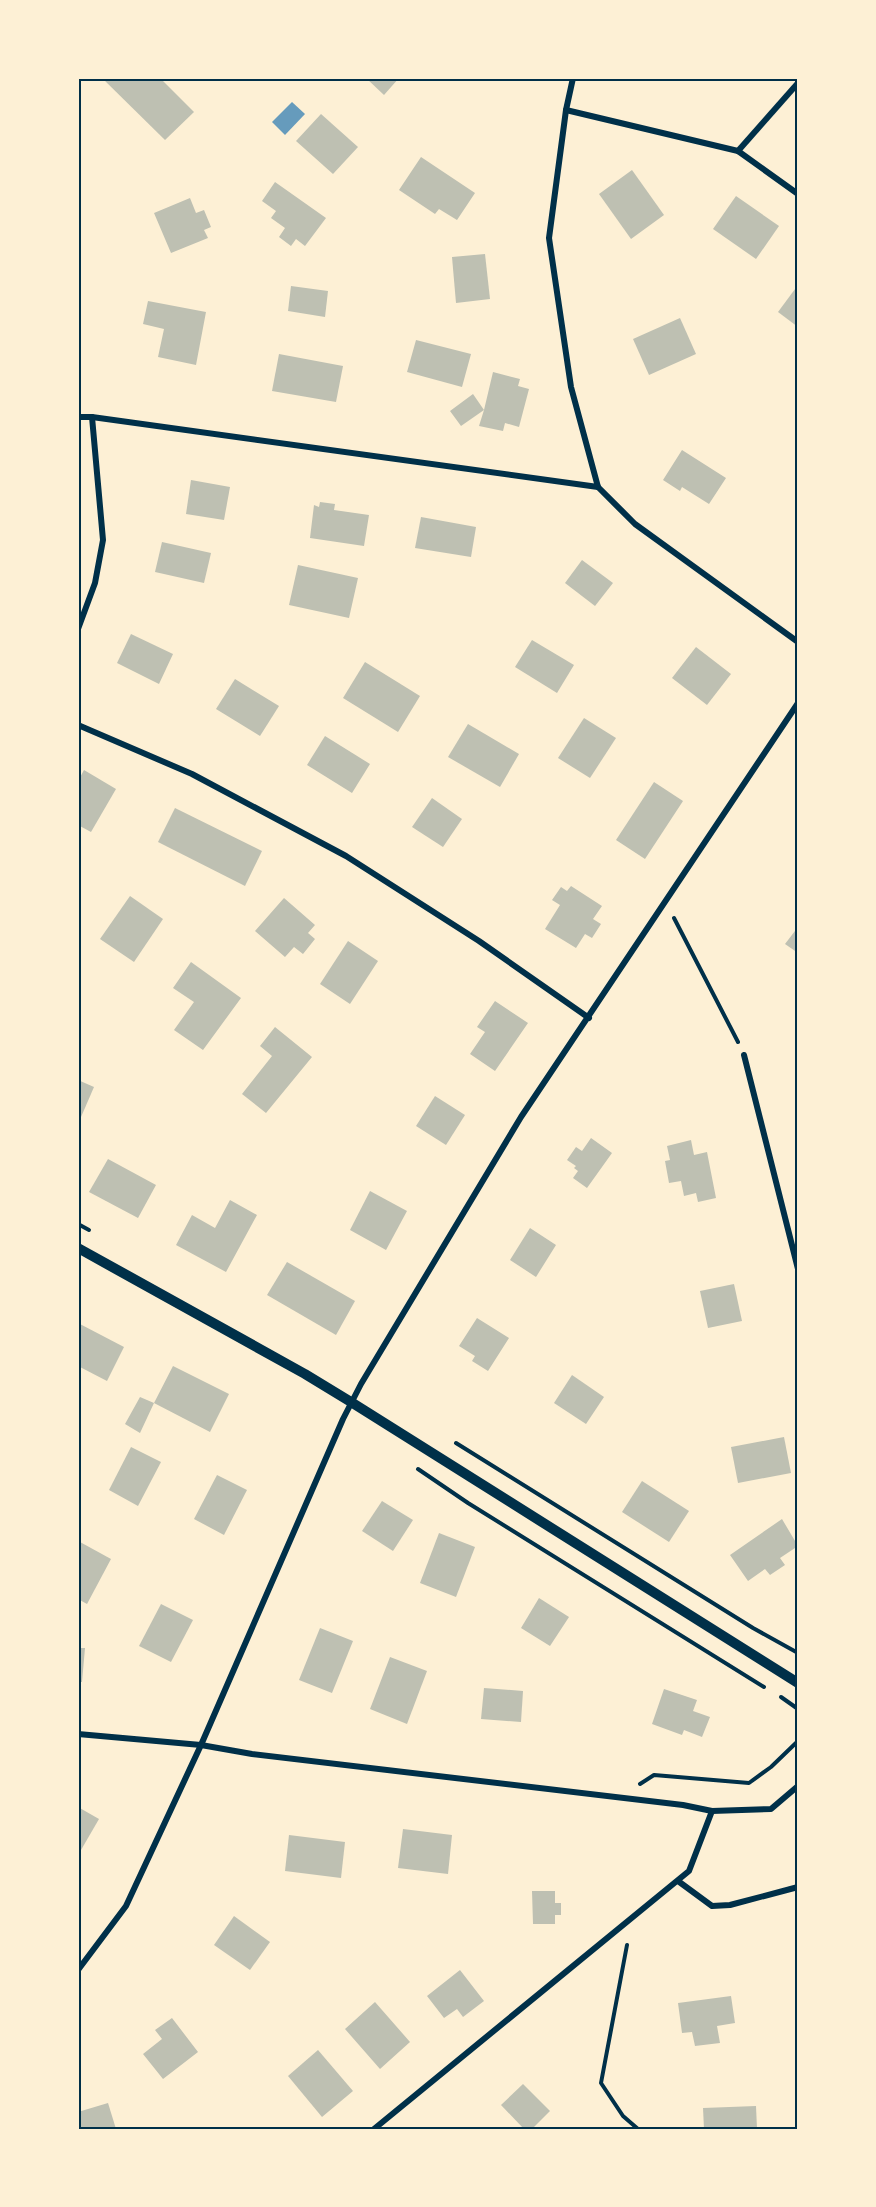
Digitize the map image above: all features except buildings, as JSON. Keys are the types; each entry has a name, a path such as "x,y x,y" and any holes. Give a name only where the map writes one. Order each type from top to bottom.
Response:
{"street":[{"path":"573,78 566,110 549,238 571,387 598,487 635,524 798,642"},
{"path":"738,151 798,83"},
{"path":"566,110 738,151 798,194"},
{"path":"78,417 92,417 598,487"},
{"path":"78,629 95,583 103,540 92,417"},
{"path":"78,1970 126,1906 201,1745 351,1402 521,1117 798,703"},
{"path":"78,725 192,774 346,856 479,941 589,1018"},
{"path":"744,1055 798,1269"},
{"path":"78,1248 351,1402 798,1683"},
{"path":"78,1734 201,1745 264,1756 683,1805 712,1811 771,1809 798,1786"},
{"path":"374,2129 689,1871 712,1811"},
{"path":"678,1881 712,1906 730,1905 798,1887"}],"path":[{"path":"666,901 744,1055"},
{"path":"409,1463 468,1503 798,1709"},
{"path":"619,1798 654,1775 750,1783 798,1741"},
{"path":"631,1919 601,2083 623,2116 638,2129"}],"water":[{"path":"292,102 305,114 285,135 272,122"}]}
